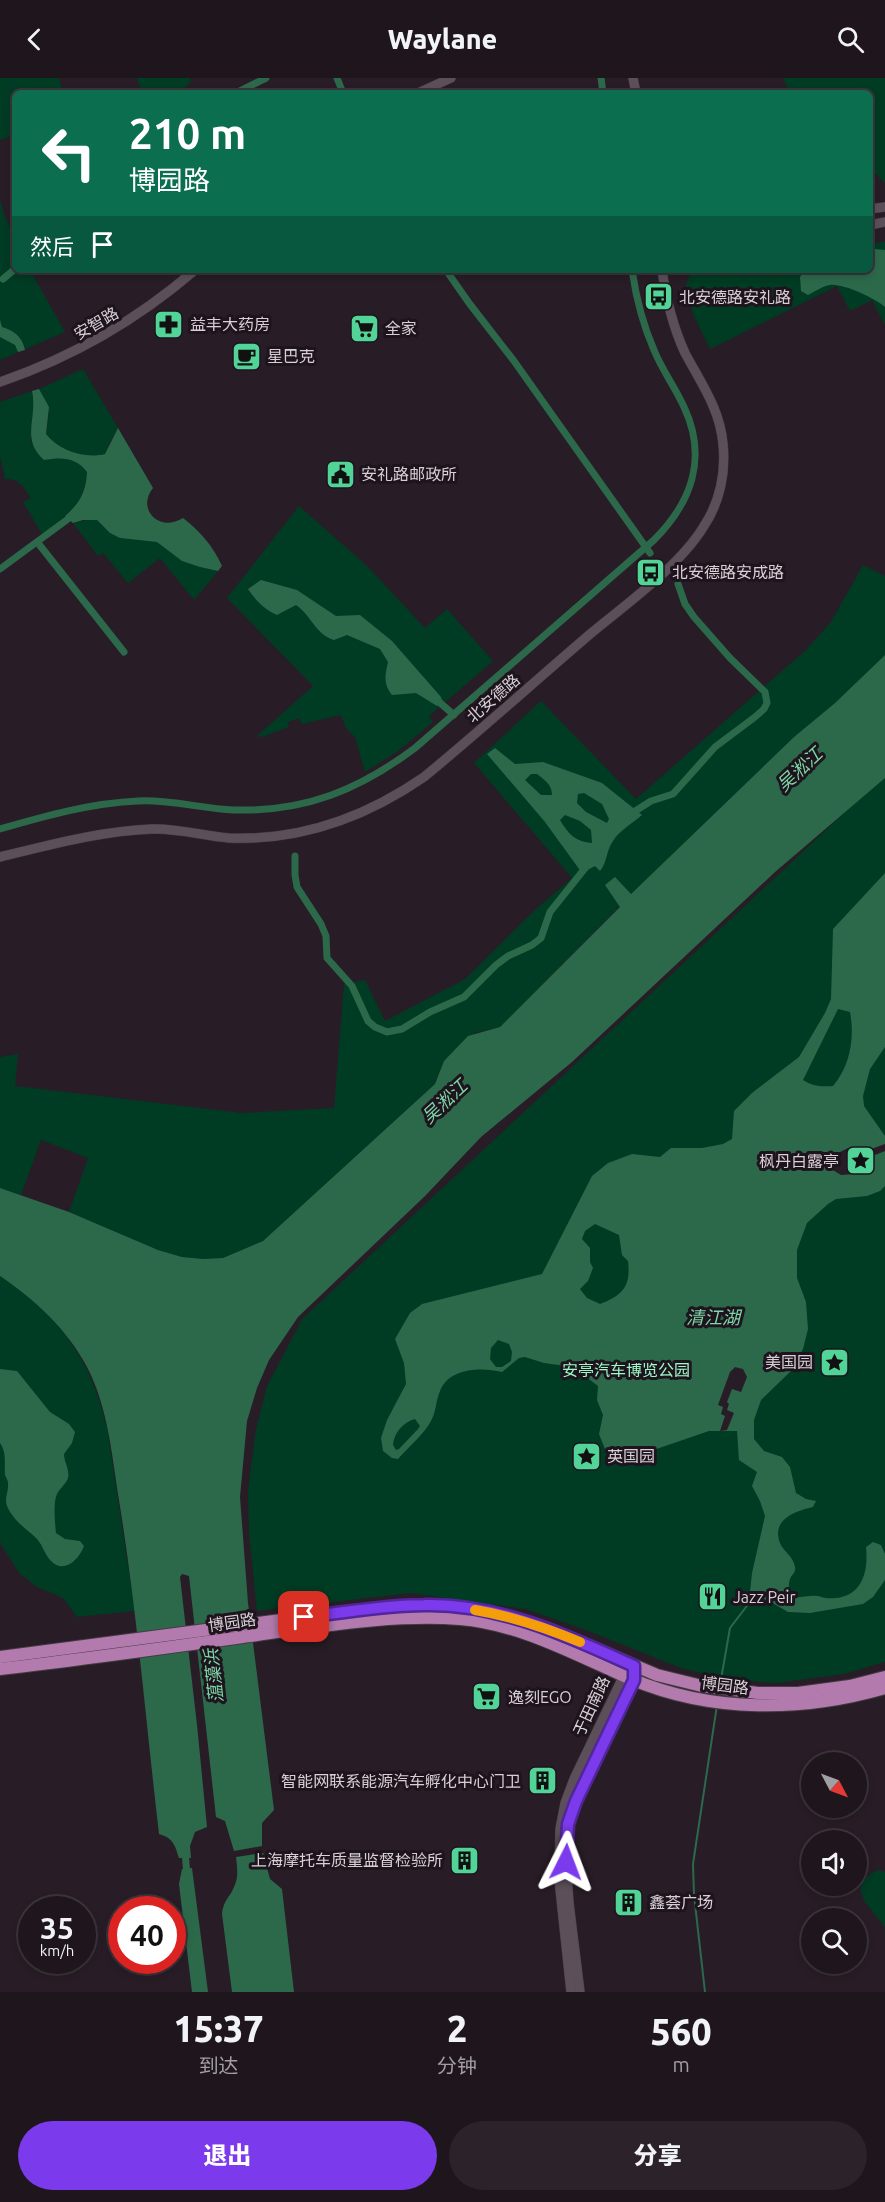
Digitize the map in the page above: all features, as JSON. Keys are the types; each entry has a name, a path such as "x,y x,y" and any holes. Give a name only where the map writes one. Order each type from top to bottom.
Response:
{"main road":[{"name":"博园路","path":"0,1669 77,1660 424,1605 493,1613 549,1629 657,1675 739,1698 796,1705 850,1697 885,1688"},
{"name":"博园路","path":"0,1657 77,1646 305,1623 408,1618 463,1619 491,1624 545,1640 628,1677 663,1690 701,1700 824,1691 885,1677"}],"street":[{"path":"425,90 451,78"},
{"name":"安智路","path":"0,382 69,355 114,331 153,305 191,273"},
{"name":"北安德路","path":"0,857 65,840 121,831 155,829 226,837 273,837 322,828 346,820 390,799 424,777 657,577 683,553 705,525 719,494 724,457 721,426 716,410 675,328 662,273"},
{"name":"于田南路","path":"580,1992 559,1880 558,1854 563,1812 574,1779 634,1666"},
{"name":"于田南路","path":"571,1953 571,1992"}],"green space":[{"path":"0,78 59,78 62,90 12,90 12,136 0,140"},
{"path":"137,78 190,78 191,82 182,90 141,90"},
{"path":"783,78 885,78 885,183 873,171 873,90 789,90"},
{"path":"0,199 12,232 12,273 32,273 65,332 0,360"},
{"path":"885,242 885,325 872,300 850,311 837,286 710,349 693,314 686,284 692,273 873,273 873,244"},
{"path":"83,369 118,428 109,444 108,452 100,455 83,455 66,450 46,434 49,414 39,389"},
{"path":"32,391 34,405 31,442 44,460 68,459 78,463 87,472 83,493 73,508 42,534 23,502 31,498 20,484 14,480 5,479 0,456 0,402"},
{"path":"299,506 366,565 425,628 447,609 493,661 429,716 433,722 397,752 365,772 355,737 346,728 341,715 302,724 299,718 288,722 289,727 262,737 257,736 313,686 227,598"},
{"path":"97,520 103,527 120,538 157,542 200,567 218,571 194,600 160,558 128,583 103,553 98,556 73,523"},
{"path":"863,565 885,576 885,655 835,703 794,737 631,894 605,884 620,906 500,1027 475,1033 444,1061 435,1084 263,1241 223,1258 182,1257 158,1250 69,1212 88,1158 41,1140 21,1195 0,1188 0,1057 18,1054 15,1086 242,1113 334,1108 344,984 365,980 385,1021 465,979 536,909 572,878 474,763 541,701 636,799 806,650 831,622"},
{"name":"安亭汽车博览公园","path":"885,775 885,1662 844,1674 776,1683 726,1679 681,1668 526,1609 410,1593 257,1611 249,1534 248,1490 256,1429 267,1386 302,1319"},
{"path":"0,1276 21,1291 56,1323 82,1360 92,1380 107,1428 135,1611 77,1617 63,1598 37,1587 20,1574 0,1543"},
{"path":"878,1870 885,1872 885,1927 863,1898 862,1896 867,1896 867,1877"}],"water":[{"path":"873,250 885,250 885,307 843,286 830,285 808,295 801,291 800,277 803,273 873,273"},
{"path":"0,320 2,327 14,332 20,338 25,350 18,352 15,345 0,337"},
{"path":"39,389 49,407 46,434 65,449 89,455 105,454 118,428 153,488 148,496 149,511 158,521 166,523 183,518 189,523 206,539 214,552 222,566 218,571 182,561 157,542 120,538 110,533 97,520 73,523 65,516 81,497 87,472 73,461 56,458 44,460 37,452 31,436 32,391"},
{"path":"261,580 297,590 336,616 360,615 392,641 442,701 437,706 416,693 392,695 387,687 386,679 388,662 380,649 347,635 334,640 328,637 296,605 277,615 272,613 248,589"},
{"path":"885,655 885,778 775,872 572,1062 481,1137 425,1196 298,1317 269,1360 247,1421 240,1497 248,1603 274,1810 262,1823 262,1846 234,1851 225,1821 216,1817 189,1576 182,1574 180,1577 207,1827 195,1832 190,1846 191,1858 179,1858 173,1843 159,1834 131,1583 105,1415 87,1367 70,1340 38,1305 0,1276 0,1188 69,1212 158,1250 182,1257 223,1258 263,1241 435,1084 444,1061 468,1036 500,1027 620,907 605,885 615,877 631,894 794,737 835,703"},
{"path":"495,748 515,764 543,762 602,783 642,815 616,837 600,871 595,866 582,873 545,822 487,754","holes":["531,774 537,774 545,781 551,788 552,795 541,795 525,780","584,793 602,804 609,819 607,823 586,812 577,803 578,794","565,815 580,821 591,830 592,843 581,841 573,836 560,820"]},
{"name":"清江湖","path":"885,873 885,1047 870,1069 863,1096 864,1106 885,1136 885,1186 880,1191 867,1196 836,1199 807,1223 797,1250 797,1278 806,1302 808,1329 803,1349 791,1371 761,1400 754,1420 754,1439 764,1451 782,1457 790,1467 796,1493 806,1499 816,1501 813,1507 787,1518 779,1528 780,1543 793,1560 795,1567 789,1581 788,1599 814,1596 838,1598 854,1591 864,1576 866,1547 873,1542 881,1545 885,1554 885,1580 873,1597 863,1604 810,1613 788,1612 769,1601 753,1598 750,1592 752,1573 765,1516 752,1486 757,1472 739,1460 737,1431 709,1431 639,1455 623,1456 605,1449 599,1434 603,1415 597,1400 598,1386 573,1367 544,1363 525,1357 519,1358 502,1372 476,1370 458,1374 444,1383 429,1424 398,1459 392,1458 383,1451 381,1438 387,1420 406,1384 404,1363 395,1339 410,1313 422,1304 542,1274 592,1176 608,1163 632,1154 660,1157 671,1148 702,1148 723,1144 732,1139 734,1111 752,1093 799,1057 825,1013 831,999 833,929","holes":["838,1009 850,1012 852,1032 850,1051 839,1078 833,1086 813,1085 803,1080","595,1224 619,1235 622,1255 628,1261 628,1277 624,1288 620,1293 600,1304 587,1298 580,1289 588,1281 593,1268 590,1262 590,1248 582,1239 585,1231","498,1340 509,1344 512,1352 511,1361 502,1367 496,1367 490,1359 491,1348","415,1419 420,1426 396,1450 393,1445 395,1436 403,1425"]},
{"path":"0,1369 17,1371 50,1412 69,1424 75,1432 72,1443 64,1454 68,1475 56,1498 55,1524 56,1533 65,1539 80,1541 84,1546 74,1561 65,1566 55,1564 50,1560 37,1539 16,1519 7,1506 8,1482 0,1443"},
{"path":"263,1853 270,1879 282,1889 294,1992 232,1992 223,1909 237,1880 236,1857"},
{"path":"192,1868 208,1992 192,1992 186,1942 186,1896 180,1896 179,1884 182,1869"}],"pier":[{"path":"885,1144 885,1151 870,1157 856,1174 841,1175 831,1169 831,1160 836,1154 848,1148 858,1147 866,1151"},
{"path":"735,1367 743,1369 747,1377 741,1392 732,1389 727,1402 729,1404 727,1410 734,1413 727,1430 720,1431 725,1416 721,1414 723,1407 718,1405 730,1372"}],"waterway":[{"path":"242,90 266,78"},
{"path":"337,78 342,90"},
{"path":"601,78 603,90"},
{"path":"3,279 12,272"},
{"path":"448,273 514,361 650,553"},
{"path":"0,829 103,804 162,801 210,808 260,810 308,802 352,787 415,748 654,540 678,511 686,495 692,479 695,444 684,407 646,331 633,273"},
{"path":"0,569 68,519"},
{"path":"38,543 124,652"},
{"path":"629,815 651,801 673,794 715,747 755,717 767,703 765,692 730,658 694,617 685,604 678,584"},
{"path":"438,701 454,715"},
{"path":"295,856 297,887 321,924 326,936 327,958 352,986 368,1021 387,1032 402,1029 430,1012 464,997 496,965 541,938 550,912 586,867"},
{"path":"720,1685 730,1628 753,1598"},
{"path":"705,1992 694,1895 693,1864 717,1705"},
{"path":"185,1851 187,1876"}],"slow traffic":[{"path":"475,1610 549,1629 580,1642"}],"place":[{"name":"北安德路安礼路","path":"658,297"},
{"name":"益丰大药房","path":"169,324"},
{"name":"全家","path":"364,328"},
{"name":"星巴克","path":"246,356"},
{"name":"安礼路邮政所","path":"340,474"},
{"name":"北安德路安成路","path":"651,572"},
{"name":"枫丹白露亭","path":"860,1161"},
{"name":"美国园","path":"834,1362"},
{"name":"英国园","path":"586,1456"},
{"name":"Jazz Peir","path":"712,1597"},
{"name":"逸刻EGO","path":"487,1697"},
{"name":"智能网联系能源汽车孵化中心门卫","path":"542,1781"},
{"name":"上海摩托车质量监督检验所","path":"464,1860"},
{"name":"鑫荟广场","path":"628,1902"}],"route":[{"path":"304,1617 424,1605 461,1608 493,1613 549,1629 634,1666 634,1680 621,1702 584,1781 568,1824 566,1862"}],"water label":[{"name":"吴淞江","path":"799,769"},
{"name":"吴淞江","path":"444,1101"},
{"name":"蕰藻浜","path":"213,1676"}]}
